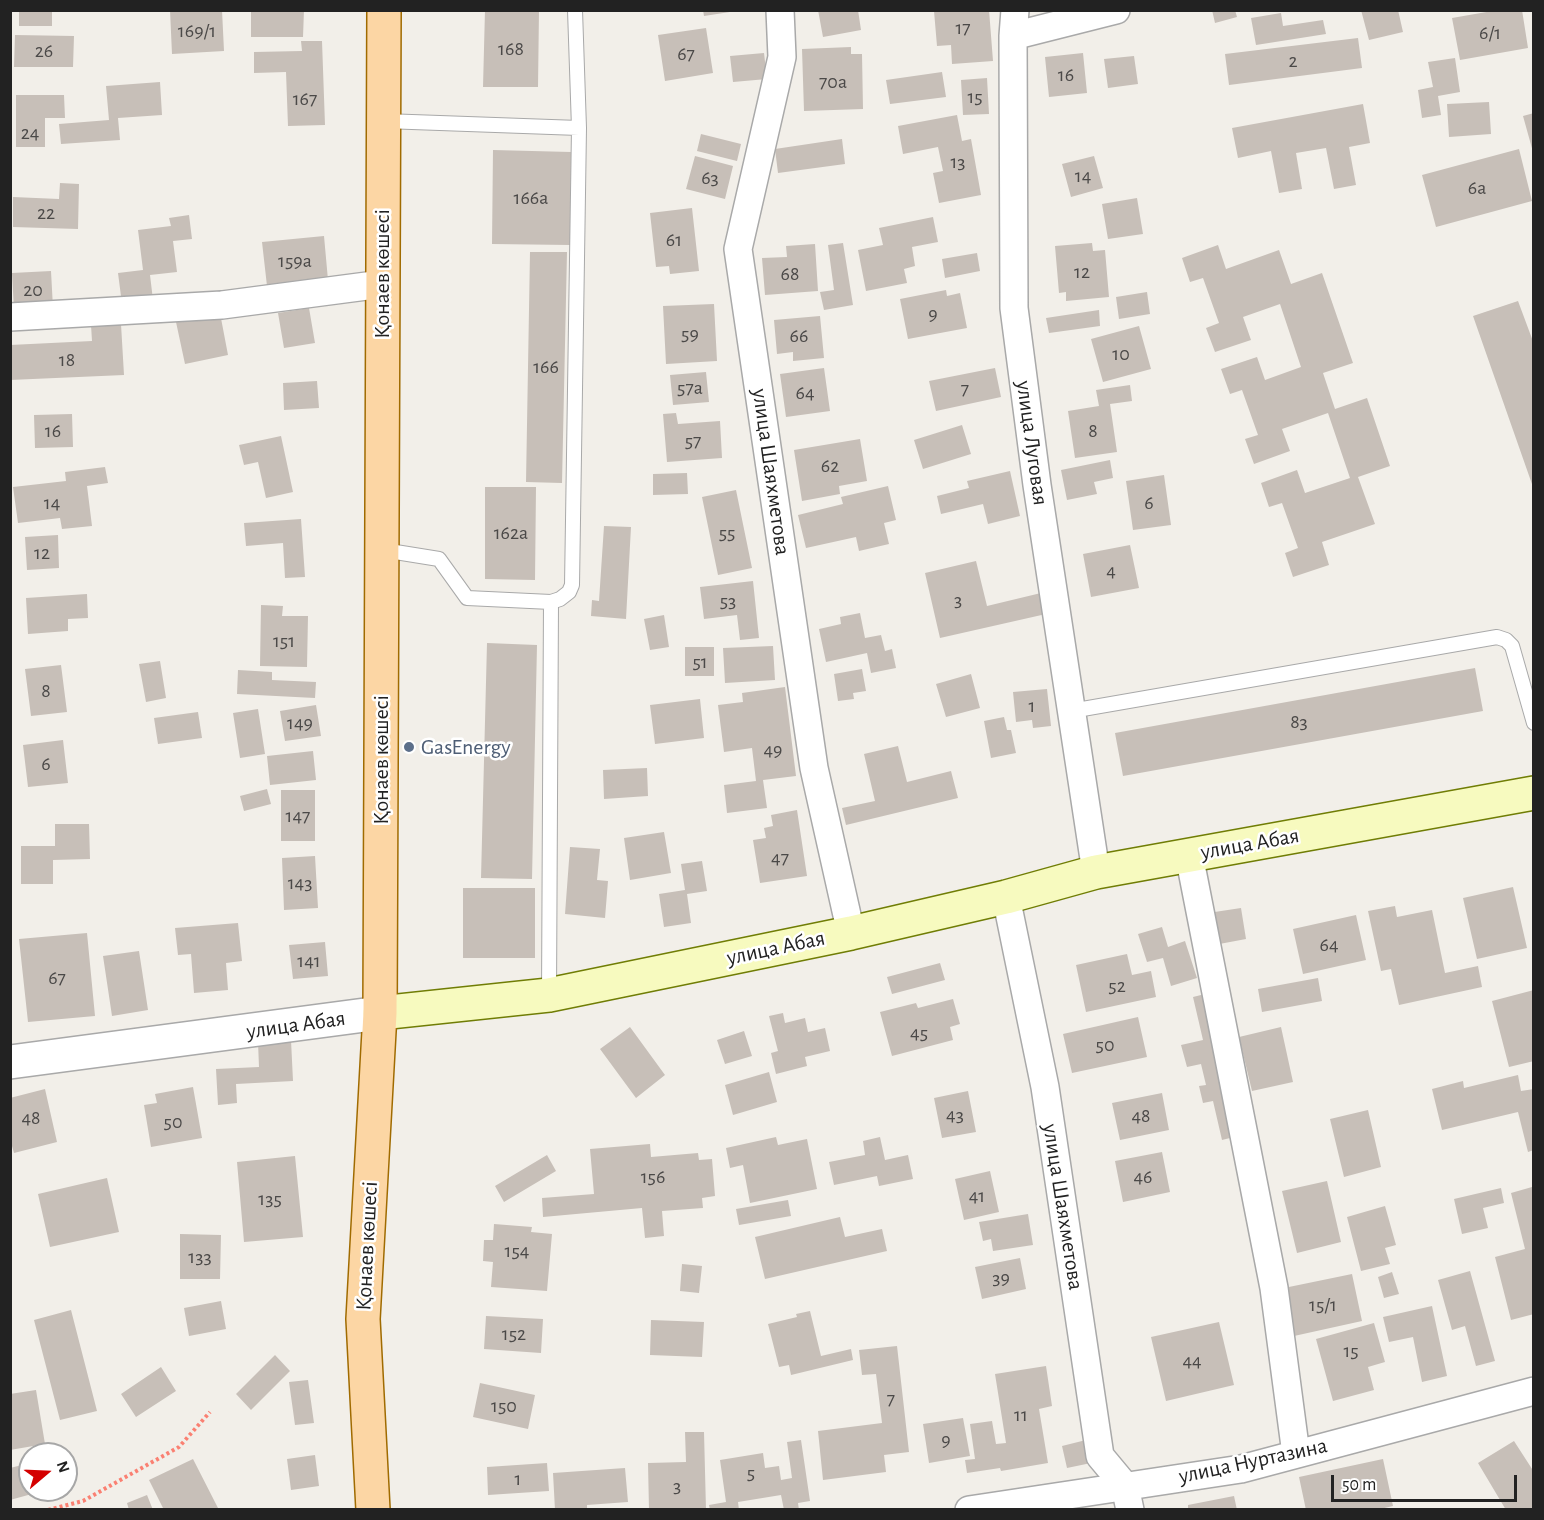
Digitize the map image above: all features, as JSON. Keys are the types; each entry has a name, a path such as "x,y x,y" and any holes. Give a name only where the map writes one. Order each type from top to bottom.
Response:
{"main road":[{"name":"Қонаев көшесі","path":"373,1509 363,1319 380,1013 384,10"},
{"name":"улица Абая","path":"380,1013 549,996 851,933 1006,897 1096,872 1533,793"}],"street":[{"name":"улица Шаяхметова","path":"780,10 782,57 738,249 814,768 851,933"},
{"path":"1014,23 1116,10"},
{"name":"улица Луговая","path":"1014,23 1014,308 1037,485 1096,872"},
{"path":"10,317 222,305 382,284"},
{"path":"1189,855 1274,1288 1296,1454"},
{"name":"улица Шаяхметова","path":"1006,897 1045,1087 1100,1456 1127,1498"},
{"name":"улица Абая","path":"10,1062 380,1013"},
{"name":"улица Нуртазина","path":"969,1509 1127,1498 1533,1391"}],"lane":[{"path":"382,550 439,559 467,598 551,602 569,592 572,585 579,128 575,10"},
{"path":"384,121 579,128"},
{"path":"549,996 551,602"},
{"path":"1071,711 1497,638 1506,640 1512,646 1533,723"}],"path":[{"path":"48,1509 83,1501 179,1447 210,1412"}],"building":[{"path":"19,10 52,10 52,26 19,26"},
{"path":"170,10 222,10 224,51 172,54"},
{"path":"251,10 304,10 303,37 251,37"},
{"path":"485,10 539,10 538,87 483,87"},
{"path":"703,10 730,10 730,12 704,16"},
{"path":"818,10 858,10 861,30 823,37"},
{"path":"989,10 993,61 952,64 951,45 937,46 934,11"},
{"path":"1212,10 1235,10 1237,17 1215,23"},
{"path":"1361,10 1398,10 1403,32 1369,40"},
{"path":"1498,10 1522,10 1528,48 1460,60 1452,18"},
{"path":"1281,13 1283,26 1323,20 1326,34 1256,45 1251,18"},
{"path":"706,28 713,73 665,81 658,35"},
{"path":"15,35 74,36 73,67 14,67"},
{"path":"1358,38 1362,68 1229,85 1225,54"},
{"path":"301,41 322,41 325,125 288,126 286,72 254,73 254,52 302,51"},
{"path":"851,47 851,54 862,54 863,109 804,111 802,49"},
{"path":"764,53 767,79 733,82 730,56"},
{"path":"1083,53 1087,93 1049,97 1045,57"},
{"path":"1134,56 1138,84 1108,88 1104,59"},
{"path":"1455,58 1460,92 1438,96 1441,115 1422,118 1418,90 1433,87 1428,62"},
{"path":"942,72 946,97 890,104 886,80"},
{"path":"987,78 989,114 963,115 961,80"},
{"path":"160,82 162,115 118,118 120,140 61,144 59,124 109,120 106,86"},
{"path":"16,95 64,95 65,118 45,118 45,147 16,147"},
{"path":"1489,102 1491,134 1449,137 1447,104"},
{"path":"1363,104 1370,143 1349,147 1356,185 1334,189 1326,148 1296,153 1302,189 1279,193 1271,151 1238,158 1232,128"},
{"path":"1534,113 1534,152 1533,152 1523,116"},
{"path":"957,115 962,141 971,139 981,195 939,203 933,173 943,171 938,147 903,154 898,126"},
{"path":"701,134 741,144 737,161 697,151"},
{"path":"842,139 845,164 778,173 775,149"},
{"path":"1519,149 1532,201 1436,227 1422,175"},
{"path":"493,150 571,152 570,245 492,244"},
{"path":"695,156 733,166 725,199 686,189"},
{"path":"1094,156 1103,188 1071,197 1062,164"},
{"path":"60,183 79,184 78,229 13,227 13,197 59,199"},
{"path":"1137,198 1143,234 1108,239 1102,204"},
{"path":"692,208 699,271 670,274 669,266 656,267 650,213"},
{"path":"189,215 192,239 173,241 177,272 150,275 153,300 122,304 118,273 143,270 138,230 171,226 169,218"},
{"path":"933,217 938,242 912,247 915,266 904,269 907,283 866,291 858,250 883,245 879,228"},
{"path":"324,236 328,280 267,286 262,242"},
{"path":"843,243 853,305 824,310 820,292 834,290 828,245"},
{"path":"1092,243 1093,251 1105,250 1109,297 1066,301 1066,292 1059,293 1055,246"},
{"path":"815,244 818,291 765,295 762,258 787,257 786,246"},
{"path":"1218,245 1226,269 1279,250 1291,284 1322,273 1353,363 1323,373 1335,409 1367,398 1390,466 1358,477 1375,524 1322,542 1329,565 1293,577 1285,553 1298,548 1282,503 1269,507 1261,483 1297,470 1305,493 1350,478 1328,413 1282,429 1290,451 1254,464 1245,439 1258,435 1242,390 1230,394 1221,369 1257,357 1265,380 1301,367 1280,304 1243,317 1251,340 1215,352 1206,328 1219,323 1203,278 1190,282 1182,258"},
{"path":"530,252 567,252 562,483 526,482"},
{"path":"977,253 980,271 945,278 942,259"},
{"path":"51,271 53,308 14,310 12,273"},
{"path":"946,290 947,296 960,293 967,328 908,339 900,299"},
{"path":"1147,292 1150,314 1119,319 1116,297"},
{"path":"1518,301 1534,344 1533,487 1473,316"},
{"path":"714,304 717,361 666,364 663,306"},
{"path":"309,308 315,343 284,348 278,313"},
{"path":"1099,310 1100,326 1049,333 1046,318"},
{"path":"220,313 228,355 185,364 176,322"},
{"path":"820,316 824,358 793,361 793,352 777,354 774,320"},
{"path":"121,324 124,375 10,380 10,345 92,341 91,325"},
{"path":"1139,326 1151,369 1103,382 1091,339"},
{"path":"824,368 830,411 786,417 780,374"},
{"path":"995,368 1001,397 936,411 929,381"},
{"path":"706,372 709,402 673,405 670,375"},
{"path":"317,381 319,408 284,410 283,383"},
{"path":"1130,385 1132,401 1110,404 1117,452 1075,458 1068,411 1099,406 1096,390"},
{"path":"676,413 678,424 720,421 722,458 667,462 663,414"},
{"path":"72,414 73,447 35,448 34,415"},
{"path":"962,425 971,454 923,469 914,440"},
{"path":"281,436 293,492 266,498 258,462 244,465 239,445"},
{"path":"860,439 867,481 839,486 840,494 802,501 794,450"},
{"path":"1110,460 1113,478 1094,482 1097,494 1067,500 1061,470"},
{"path":"105,467 108,483 87,486 92,526 62,529 60,518 18,523 13,487 66,481 65,472"},
{"path":"1010,471 1020,516 988,524 983,504 941,514 937,496 969,488 967,481"},
{"path":"687,473 688,494 653,495 653,474"},
{"path":"1164,475 1171,525 1133,530 1126,481"},
{"path":"888,486 896,520 884,523 889,544 859,551 856,537 806,548 798,515 843,504 841,497"},
{"path":"485,487 536,487 535,580 485,579"},
{"path":"736,490 752,568 718,575 702,497"},
{"path":"301,519 305,577 285,578 283,543 246,546 244,523"},
{"path":"604,526 631,527 626,619 591,616 592,600 599,601"},
{"path":"58,535 59,568 27,570 25,537"},
{"path":"1130,545 1139,588 1091,597 1083,554"},
{"path":"976,561 987,606 1041,593 1046,614 940,638 925,573"},
{"path":"753,581 759,638 740,640 737,615 704,619 700,587"},
{"path":"87,594 88,618 68,619 68,631 28,634 26,598"},
{"path":"261,605 283,606 282,616 308,616 307,667 260,666"},
{"path":"860,613 865,638 881,635 885,651 892,649 896,668 871,673 867,653 826,662 819,629 841,624 840,617"},
{"path":"664,615 669,647 650,650 644,619"},
{"path":"487,643 537,645 532,879 481,878"},
{"path":"773,646 775,680 725,683 723,648"},
{"path":"685,647 714,647 714,676 685,676"},
{"path":"160,661 166,698 146,702 139,664"},
{"path":"61,665 67,712 31,716 25,669"},
{"path":"1475,668 1483,711 1123,776 1115,733"},
{"path":"862,669 866,691 853,693 854,699 838,701 834,674"},
{"path":"238,670 272,672 272,680 316,682 315,698 237,694"},
{"path":"971,674 980,708 946,717 936,684"},
{"path":"785,687 796,776 763,780 767,808 727,813 724,785 756,781 752,748 724,752 718,705 743,702 742,693"},
{"path":"1047,689 1051,726 1033,728 1032,720 1016,722 1013,692"},
{"path":"700,699 704,738 655,744 650,705"},
{"path":"316,705 321,736 285,741 280,711"},
{"path":"258,709 265,754 240,758 233,713"},
{"path":"198,712 202,738 158,744 154,718"},
{"path":"1004,717 1007,730 1011,730 1016,753 991,758 984,721"},
{"path":"63,740 68,783 28,787 23,745"},
{"path":"898,746 907,782 951,771 958,798 846,825 842,808 875,801 864,754"},
{"path":"313,751 316,780 270,785 267,756"},
{"path":"647,768 648,796 604,799 603,770"},
{"path":"267,789 271,804 244,811 240,796"},
{"path":"281,790 315,790 315,841 281,841"},
{"path":"797,810 807,876 760,883 753,840 766,838 764,828 773,826 771,815"},
{"path":"55,824 89,824 90,859 53,860 53,884 21,884 21,846 55,846"},
{"path":"664,832 671,873 630,880 624,838"},
{"path":"570,847 600,849 597,880 608,881 605,918 565,914"},
{"path":"315,856 318,908 284,910 282,858"},
{"path":"702,861 707,891 687,894 691,923 664,927 659,894 685,890 681,864"},
{"path":"1513,887 1527,948 1477,959 1463,898"},
{"path":"463,888 535,888 535,958 463,958"},
{"path":"1395,906 1397,917 1432,910 1445,973 1478,966 1482,987 1399,1005 1391,969 1381,971 1368,911"},
{"path":"1241,908 1246,939 1214,945 1208,913"},
{"path":"1356,915 1366,960 1303,974 1293,929"},
{"path":"238,923 242,961 226,963 228,990 194,993 191,954 178,955 175,928"},
{"path":"1162,927 1168,947 1185,941 1197,978 1171,986 1163,958 1147,962 1138,934"},
{"path":"87,933 95,1016 28,1022 19,939"},
{"path":"325,942 328,976 293,979 289,945"},
{"path":"139,951 148,1010 112,1016 103,956"},
{"path":"1127,954 1132,975 1151,971 1156,997 1086,1012 1076,965"},
{"path":"940,963 945,980 892,994 887,977"},
{"path":"1318,978 1322,1001 1262,1012 1258,989"},
{"path":"1534,990 1534,1061 1509,1067 1492,1001"},
{"path":"1205,994 1238,1136 1222,1140 1213,1101 1203,1103 1199,1086 1206,1085 1201,1064 1187,1067 1181,1045 1203,1040 1193,997"},
{"path":"953,999 960,1024 950,1027 953,1040 892,1056 880,1012 916,1003 918,1008"},
{"path":"783,1013 785,1023 805,1018 808,1032 825,1028 830,1051 805,1057 807,1066 776,1074 771,1053 778,1051 769,1016"},
{"path":"1138,1017 1147,1057 1072,1073 1063,1034"},
{"path":"630,1027 665,1075 636,1098 600,1049"},
{"path":"1281,1027 1293,1082 1252,1091 1239,1037"},
{"path":"744,1031 752,1056 725,1064 717,1040"},
{"path":"291,1040 293,1081 236,1084 237,1103 218,1105 216,1069 259,1067 258,1042"},
{"path":"769,1072 777,1102 733,1115 725,1085"},
{"path":"1518,1075 1521,1091 1534,1089 1534,1150 1528,1152 1518,1112 1442,1130 1432,1089 1463,1081 1464,1088"},
{"path":"193,1087 202,1138 151,1147 144,1105 157,1103 155,1094"},
{"path":"45,1089 57,1142 14,1153 10,1139 10,1098"},
{"path":"968,1091 976,1132 942,1138 934,1098"},
{"path":"1162,1093 1169,1130 1120,1140 1112,1103"},
{"path":"1368,1110 1381,1167 1344,1177 1330,1119"},
{"path":"776,1137 778,1145 807,1139 817,1189 750,1203 743,1165 730,1168 726,1148"},
{"path":"880,1137 885,1160 908,1155 913,1179 879,1186 877,1176 834,1185 829,1162 865,1155 863,1141"},
{"path":"650,1144 651,1157 698,1153 699,1160 712,1159 715,1196 702,1198 703,1208 662,1211 664,1236 645,1238 642,1208 543,1217 542,1198 594,1194 590,1149"},
{"path":"1162,1152 1170,1192 1123,1202 1115,1161"},
{"path":"547,1155 556,1171 504,1202 495,1186"},
{"path":"295,1156 303,1237 244,1242 237,1162"},
{"path":"990,1171 999,1212 964,1220 955,1179"},
{"path":"107,1178 119,1232 50,1247 38,1194"},
{"path":"1327,1181 1341,1242 1297,1253 1282,1191"},
{"path":"1532,1187 1534,1314 1511,1320 1495,1257 1525,1249 1511,1193"},
{"path":"1501,1188 1504,1203 1483,1208 1488,1228 1462,1234 1454,1199"},
{"path":"788,1200 791,1216 739,1225 736,1209"},
{"path":"1385,1206 1396,1245 1385,1248 1390,1264 1361,1271 1347,1217"},
{"path":"1028,1214 1033,1245 993,1251 991,1239 983,1241 979,1222"},
{"path":"840,1217 845,1237 882,1229 887,1251 765,1279 755,1237"},
{"path":"494,1224 532,1227 531,1232 552,1234 547,1291 491,1287 493,1262 483,1261 484,1240 493,1240"},
{"path":"180,1234 221,1235 220,1279 180,1279"},
{"path":"1020,1258 1026,1289 982,1299 975,1267"},
{"path":"682,1264 702,1266 699,1293 680,1291"},
{"path":"1470,1271 1495,1361 1476,1366 1465,1326 1452,1330 1438,1280"},
{"path":"1392,1272 1399,1294 1384,1298 1378,1277"},
{"path":"1352,1274 1362,1321 1294,1336 1284,1288"},
{"path":"221,1301 226,1329 189,1336 184,1308"},
{"path":"1432,1306 1447,1376 1422,1382 1413,1337 1389,1342 1383,1317"},
{"path":"71,1310 97,1411 60,1420 34,1320"},
{"path":"810,1311 821,1356 851,1349 853,1360 791,1375 789,1365 779,1367 768,1324 797,1317 796,1314"},
{"path":"486,1316 543,1319 541,1353 484,1349"},
{"path":"651,1320 704,1322 702,1357 650,1355"},
{"path":"1219,1322 1234,1385 1166,1401 1151,1337"},
{"path":"1374,1323 1385,1362 1368,1367 1374,1390 1333,1401 1316,1339"},
{"path":"897,1346 909,1452 884,1455 886,1472 823,1480 818,1431 882,1423 876,1374 862,1375 859,1350"},
{"path":"275,1355 290,1371 251,1410 236,1394"},
{"path":"1046,1366 1052,1406 1039,1409 1048,1463 1001,1471 1000,1468 967,1473 965,1460 975,1459 970,1424 992,1421 996,1444 1006,1443 995,1374"},
{"path":"161,1367 176,1391 136,1417 121,1394"},
{"path":"308,1380 314,1423 295,1425 289,1382"},
{"path":"480,1383 535,1395 528,1429 473,1417"},
{"path":"36,1390 45,1442 18,1442 18,1449 10,1450 10,1394"},
{"path":"963,1418 970,1456 929,1463 923,1424"},
{"path":"685,1432 704,1432 706,1510 649,1510 648,1463 686,1462"},
{"path":"801,1440 810,1501 798,1503 799,1510 784,1510 781,1495 738,1502 739,1510 710,1510 709,1505 726,1502 720,1460 763,1453 765,1468 779,1466 781,1480 792,1478 787,1442"},
{"path":"1086,1440 1091,1463 1067,1468 1062,1446"},
{"path":"1514,1441 1534,1472 1534,1510 1506,1510 1478,1463"},
{"path":"315,1455 319,1486 291,1490 287,1459"},
{"path":"193,1459 218,1508 164,1510 149,1480"},
{"path":"1383,1459 1393,1506 1376,1510 1306,1510 1299,1477"},
{"path":"547,1463 549,1491 488,1495 487,1467"},
{"path":"18,1466 18,1498 10,1500 10,1468"},
{"path":"625,1468 628,1502 587,1505 587,1510 555,1510 553,1473"},
{"path":"147,1495 153,1510 129,1510 127,1503"},
{"path":"1234,1496 1237,1510 1188,1510 1188,1505"}],"place":[{"name":"GasEnergy","path":"409,747"}]}
